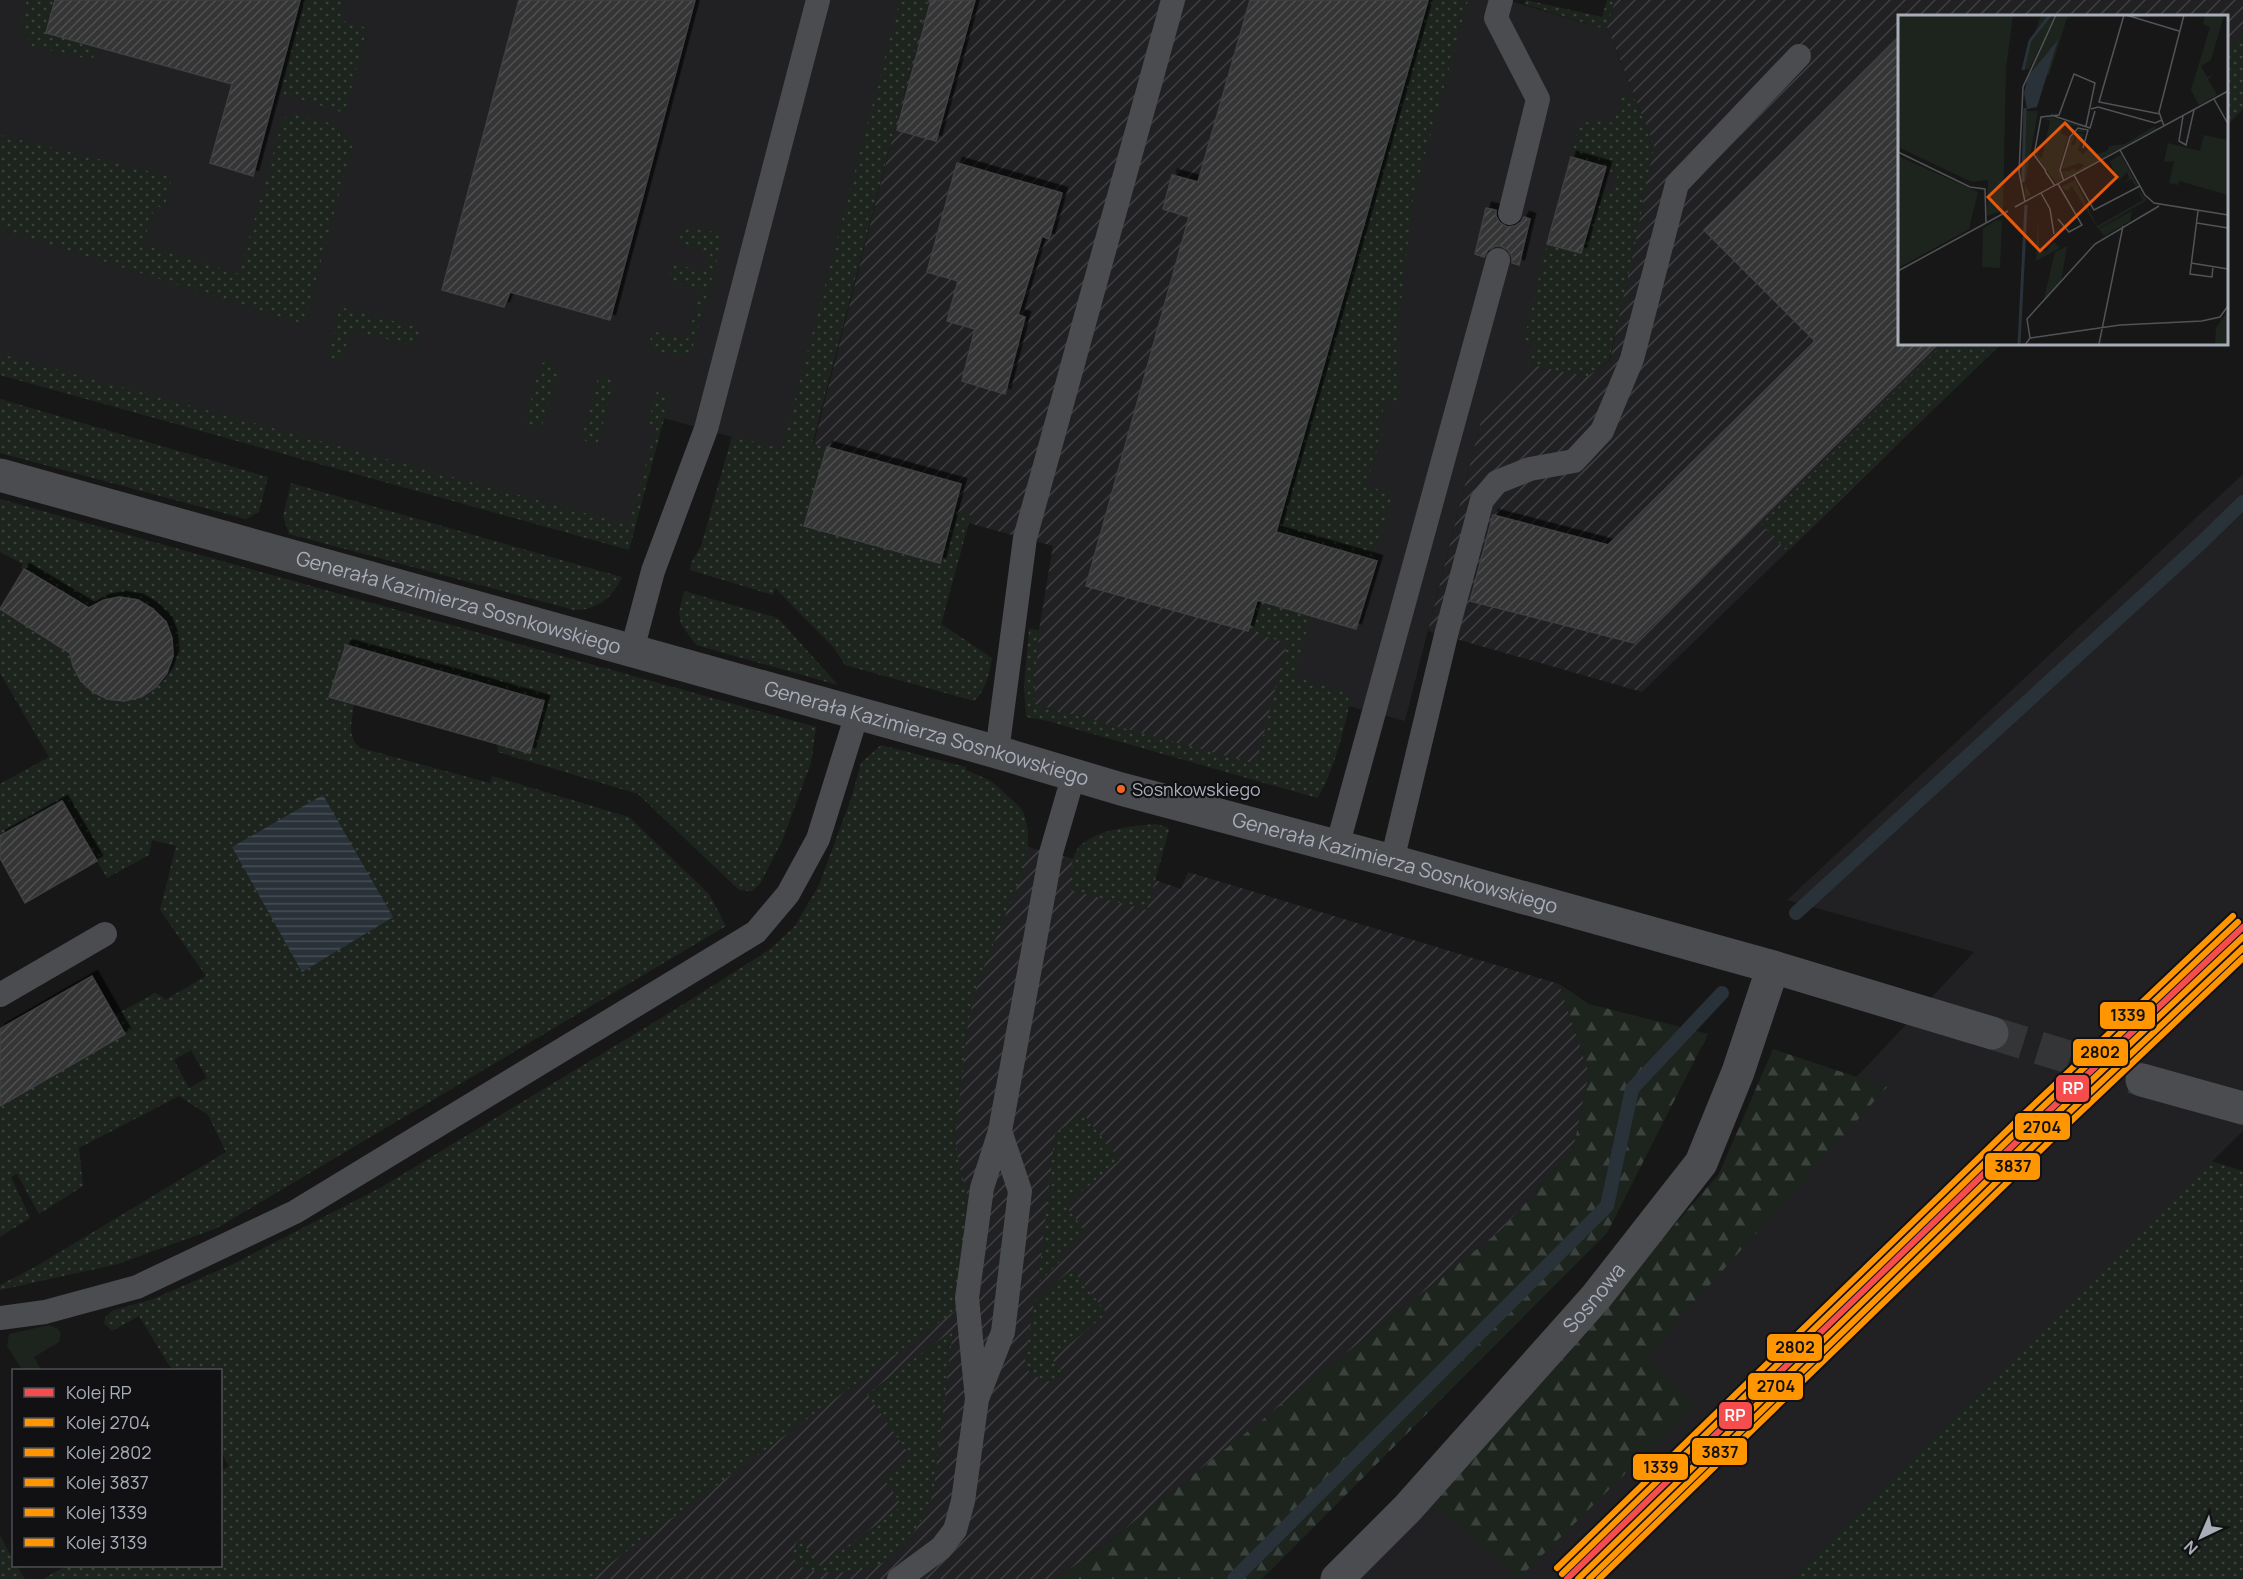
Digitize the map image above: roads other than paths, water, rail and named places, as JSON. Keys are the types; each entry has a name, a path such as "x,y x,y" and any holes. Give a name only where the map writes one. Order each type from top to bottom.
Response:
{"street":[{"name":"Generała Kazimierza Sosnkowskiego","path":"0,475 997,752 1186,807 1392,861 1773,967 1992,1033"},
{"name":"Sosnowa","path":"1337,1579 1407,1509 1596,1297 1701,1163 1738,1072 1773,967"},
{"path":"2142,1080 2243,1108"}],"lane":[{"path":"632,650 653,571 706,429 818,0"},
{"path":"997,752 1025,538 1173,0"},
{"path":"1501,0 1496,18 1538,99 1510,213"},
{"path":"1392,861 1446,635 1482,500 1497,482 1530,469 1574,461 1602,431 1632,359 1677,184 1799,56"},
{"path":"1337,847 1498,260"},
{"path":"0,1318 45,1312 137,1287 295,1212 756,932 788,894 818,839 857,714"},
{"path":"899,1579 941,1548 956,1530 963,1501 977,1399 968,1298 981,1188 1000,1131 1051,853 1074,774"},
{"path":"0,996 105,934"},
{"path":"977,1399 1003,1332 1020,1191 1000,1131"}],"waterway":[{"path":"1796,913 2243,502"},
{"path":"1234,1579 1607,1206 1632,1089 1722,993"}],"tunnel":[{"path":"1992,1033 2142,1080"}],"railway":[{"path":"1957,1201 2243,927"}],"rail line":[{"name":"1339","path":"1557,1568 2024,1114 2233,916"},
{"name":"2802","path":"1562,1574 2029,1120 2238,922"},
{"name":"RP","path":"1567,1579 2034,1125 2243,927"},
{"name":"2704","path":"1578,1579 2039,1130 2243,937"},
{"name":"3837","path":"1589,1579 2044,1136 2243,948"},
{"name":"3139","path":"1599,1579 2050,1141 2243,958"}],"place":[{"name":"Sosnkowskiego","path":"1121,789"}]}
